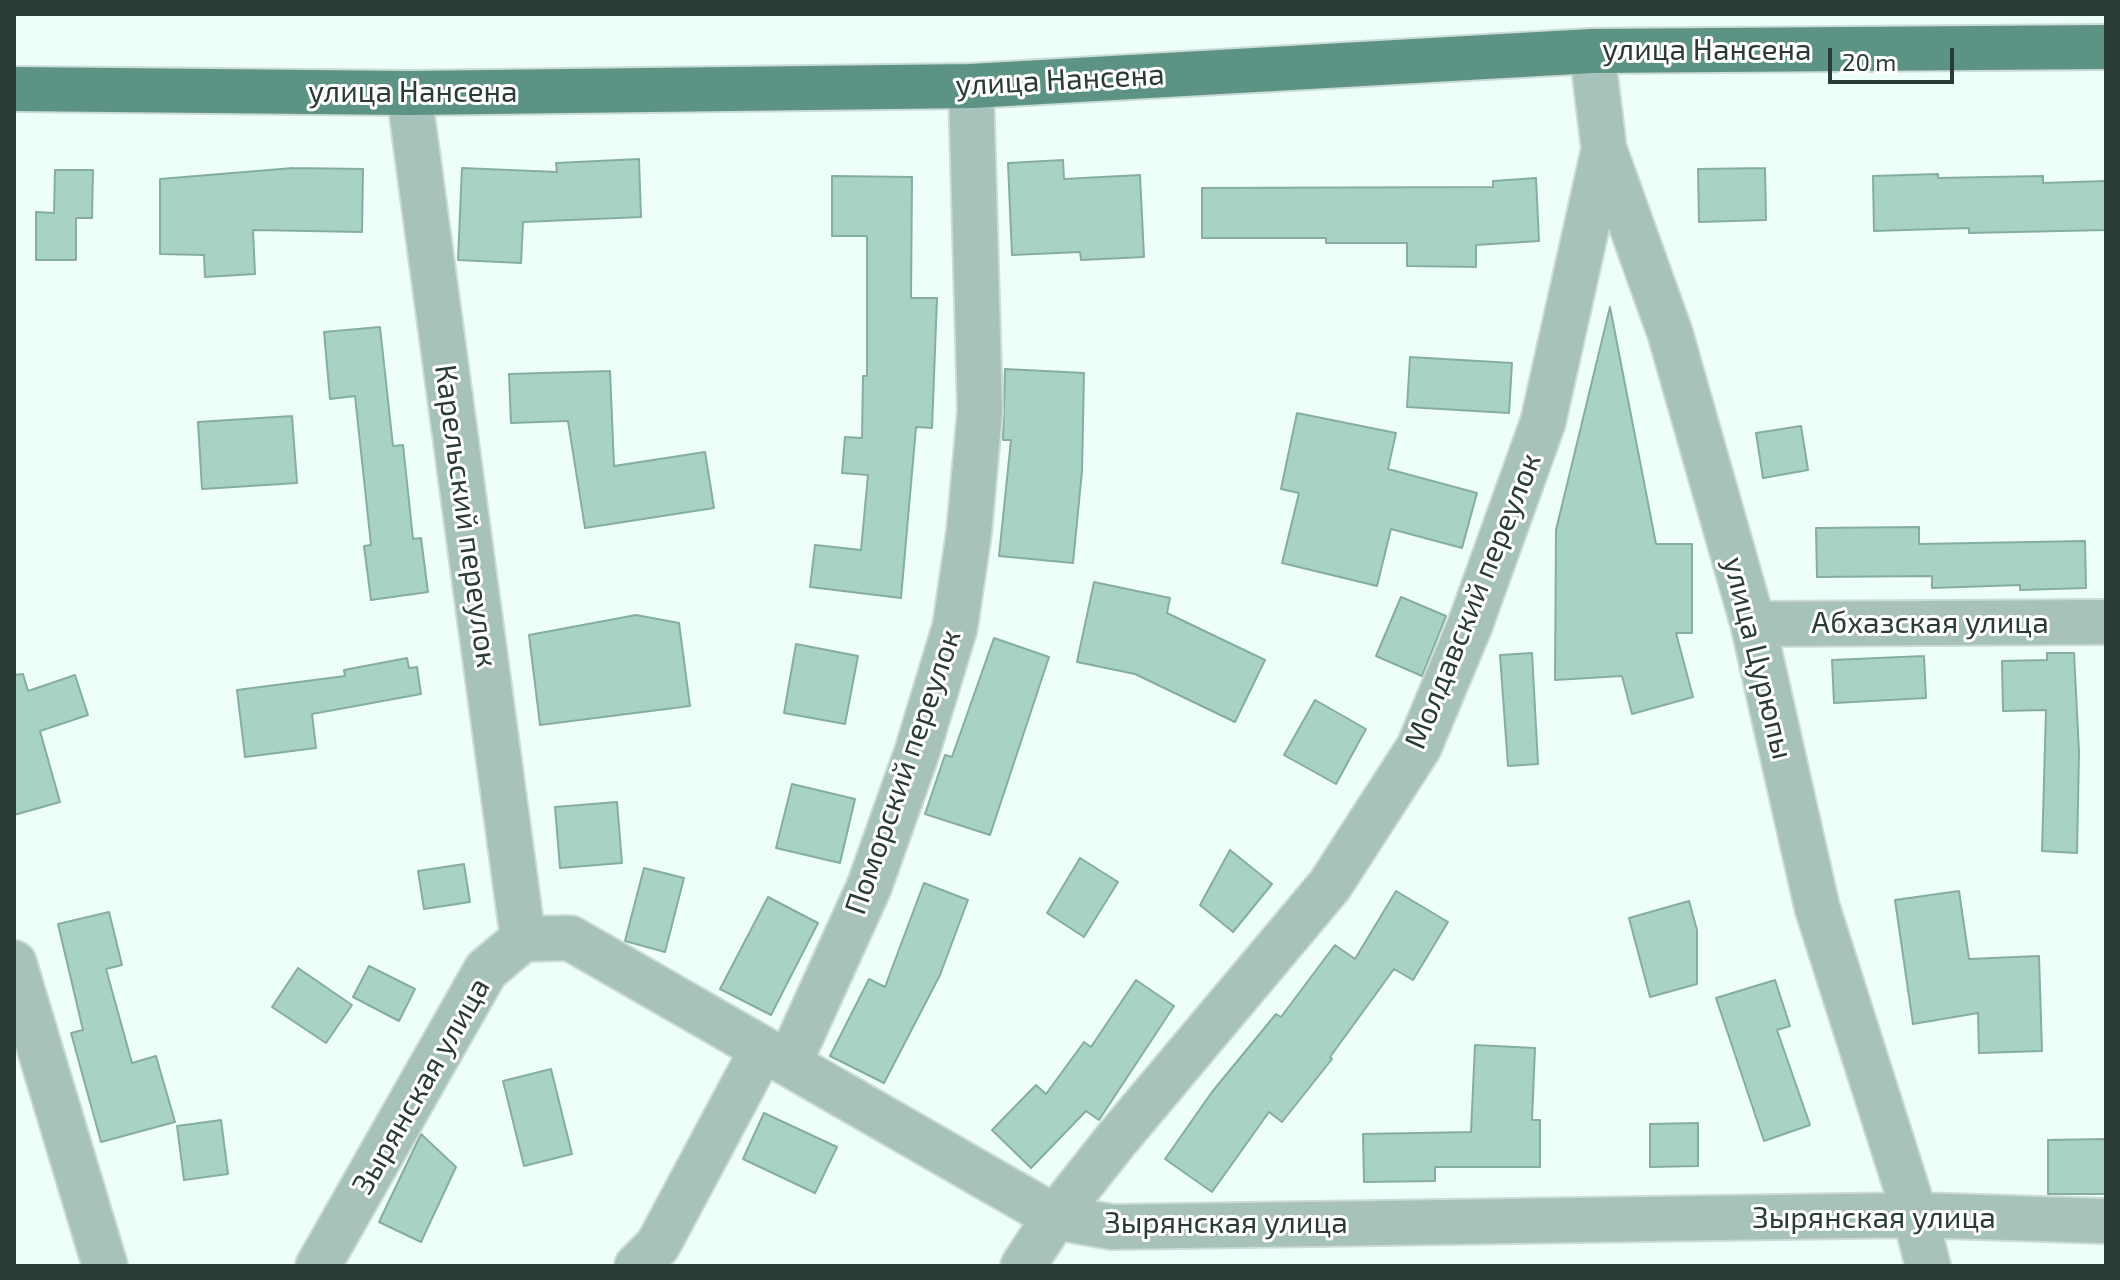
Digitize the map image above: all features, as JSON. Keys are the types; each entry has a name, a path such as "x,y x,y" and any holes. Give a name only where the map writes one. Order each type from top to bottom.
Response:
{"main road":[{"name":"улица Нансена","path":"14,89 409,93 971,86 1592,51 2106,47"}],"street":[{"name":"улица Цурюпы","path":"1592,51 1604,149 1670,333 1753,624 1817,907 1915,1215 1928,1266"},
{"name":"Поморский переулок","path":"637,1266 658,1245 776,1056 869,887 917,752 955,627 969,532 980,411 971,86"},
{"name":"Карельский переулок","path":"409,93 523,939"},
{"name":"Молдавский переулок","path":"1023,1266 1055,1217 1330,885 1419,747 1470,625 1543,422 1604,149"},
{"name":"Абхазская улица","path":"1753,624 2106,622"},
{"name":"Зырянская улица","path":"318,1266 486,970 523,939 570,938 1055,1217 1112,1227 1915,1215 2106,1221"},
{"path":"14,963 105,1266"}],"building":[{"path":"639,159 641,217 523,222 521,263 458,260 462,168 557,172 556,163"},
{"path":"1063,160 1064,179 1140,175 1144,257 1081,260 1080,252 1012,255 1008,163"},
{"path":"293,168 363,169 362,232 253,230 255,274 205,277 204,255 160,254 160,179"},
{"path":"1765,168 1766,220 1699,222 1698,169"},
{"path":"55,170 93,170 92,218 76,218 76,260 36,260 36,212 54,213"},
{"path":"1938,174 1938,178 2043,176 2043,183 2106,181 2106,230 1969,233 1969,228 1874,231 1873,176"},
{"path":"832,176 912,177 911,298 937,298 932,428 916,427 901,598 810,587 815,545 861,550 868,475 842,473 845,437 862,438 863,376 867,376 867,236 832,236"},
{"path":"1536,178 1539,241 1476,245 1476,267 1407,266 1407,243 1326,243 1326,238 1202,238 1202,188 1493,187 1493,181"},
{"path":"1610,307 1656,544 1692,544 1692,633 1676,633 1693,697 1632,714 1622,676 1555,680 1556,530"},
{"path":"380,327 393,446 403,445 413,539 421,538 428,592 371,600 364,546 371,545 355,396 330,399 324,332"},
{"path":"1410,357 1512,363 1509,413 1407,407"},
{"path":"1005,369 1084,373 1082,471 1073,563 999,556 1011,440 1003,440"},
{"path":"610,371 614,466 705,452 714,508 585,528 568,421 511,423 509,374"},
{"path":"1297,413 1396,433 1388,469 1477,493 1462,548 1391,529 1377,586 1282,563 1299,493 1281,489"},
{"path":"292,416 297,483 202,489 198,422"},
{"path":"1801,426 1808,470 1763,478 1756,433"},
{"path":"1919,527 1919,544 2085,541 2086,588 2020,590 2020,585 1932,588 1932,576 1817,577 1816,528"},
{"path":"1094,582 1170,598 1167,613 1265,660 1235,722 1135,674 1077,662"},
{"path":"1401,597 1446,616 1422,676 1376,656"},
{"path":"636,615 679,623 690,706 540,725 529,635"},
{"path":"994,638 1049,657 990,835 925,814 945,755 952,757"},
{"path":"796,644 858,656 845,724 784,713"},
{"path":"1532,653 1538,764 1508,766 1500,655"},
{"path":"2047,653 2074,653 2079,752 2077,853 2042,851 2046,710 2003,711 2002,661 2047,660"},
{"path":"1924,656 1926,698 1834,703 1832,660"},
{"path":"407,658 409,668 417,667 421,694 312,714 316,748 245,757 237,690 345,676 344,670"},
{"path":"23,674 28,691 75,675 88,715 40,731 60,802 14,815 14,675"},
{"path":"1315,700 1366,729 1336,784 1284,755"},
{"path":"792,784 855,799 840,863 776,848"},
{"path":"617,802 622,863 560,868 555,807"},
{"path":"1230,850 1272,884 1233,932 1200,905"},
{"path":"1080,858 1118,882 1084,937 1047,913"},
{"path":"464,864 470,902 424,909 418,871"},
{"path":"644,868 684,878 665,952 625,941"},
{"path":"924,883 968,900 940,975 884,1083 830,1056 869,979 885,987"},
{"path":"1396,891 1448,922 1413,980 1394,969 1330,1057 1332,1059 1282,1122 1269,1112 1212,1192 1165,1159 1212,1092 1276,1014 1281,1017 1335,945 1355,959"},
{"path":"1959,891 1969,959 2039,956 2042,1051 1979,1053 1978,1013 1913,1024 1895,900"},
{"path":"768,897 818,923 771,1015 720,989"},
{"path":"1689,901 1697,930 1697,984 1650,997 1629,918"},
{"path":"109,912 122,965 106,969 132,1063 156,1056 175,1122 101,1142 71,1033 83,1030 58,924"},
{"path":"369,966 415,989 399,1021 353,997"},
{"path":"298,968 352,1005 326,1043 272,1007"},
{"path":"1136,980 1174,1006 1099,1120 1086,1111 1031,1168 992,1130 1036,1085 1046,1094 1084,1042 1091,1047"},
{"path":"1775,980 1790,1026 1777,1030 1810,1125 1764,1141 1716,998"},
{"path":"1475,1045 1535,1048 1532,1120 1540,1120 1540,1167 1435,1167 1435,1181 1364,1182 1363,1134 1471,1132"},
{"path":"551,1069 572,1154 524,1166 503,1081"},
{"path":"764,1113 837,1147 815,1193 743,1159"},
{"path":"221,1120 228,1174 184,1180 177,1126"},
{"path":"1698,1123 1698,1166 1650,1167 1650,1124"},
{"path":"421,1134 456,1167 421,1242 379,1222"},
{"path":"2106,1139 2106,1194 2048,1194 2048,1140"}]}
